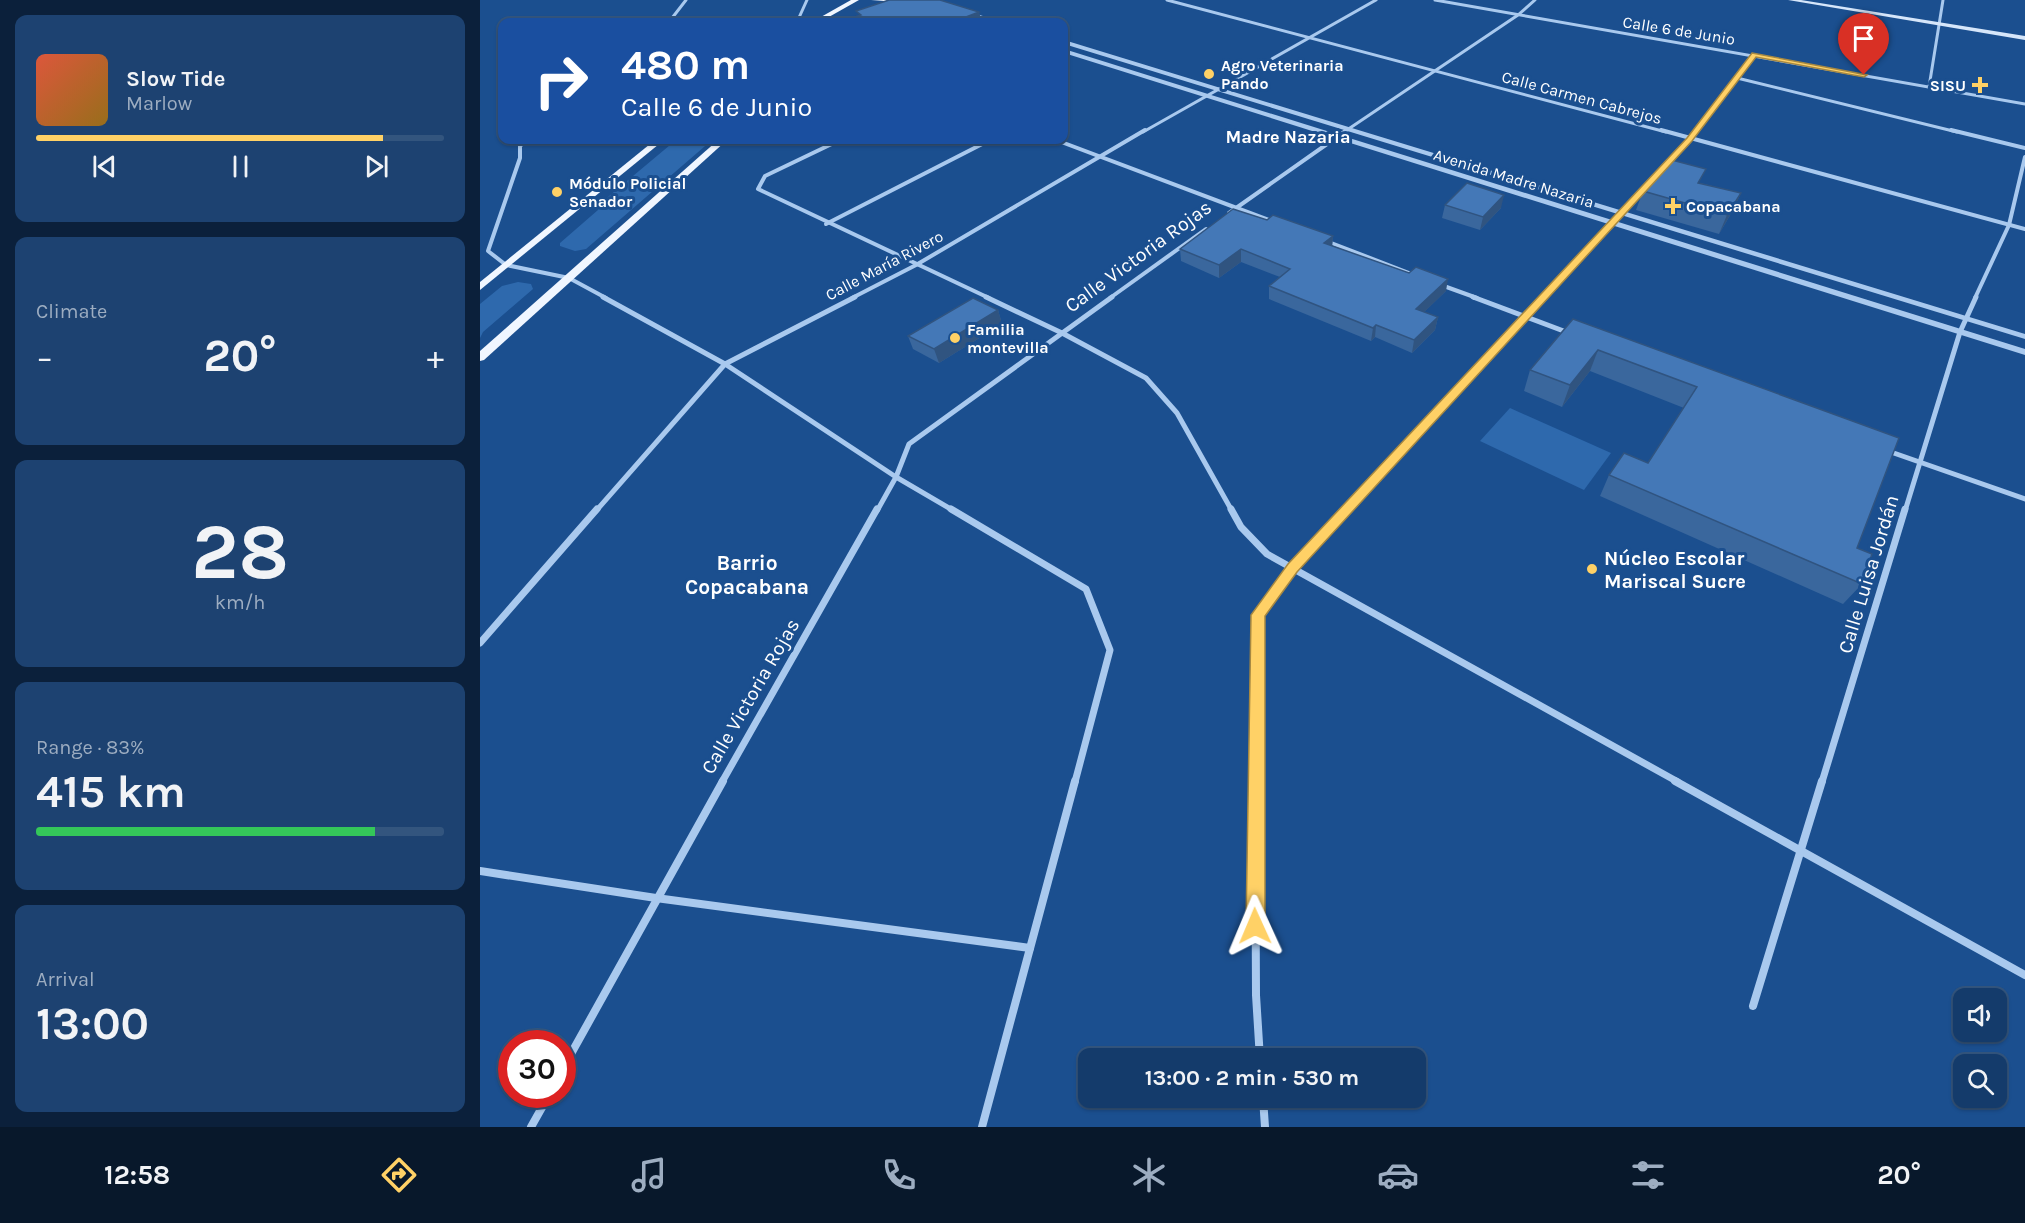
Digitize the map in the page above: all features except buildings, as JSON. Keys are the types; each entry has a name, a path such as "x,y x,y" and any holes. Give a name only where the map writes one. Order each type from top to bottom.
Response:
{"main road":[{"path":"823,18 856,0"},
{"path":"874,0 902,2"},
{"path":"1791,0 2025,32"},
{"path":"1828,0 2025,38"},
{"path":"889,9 902,2"},
{"path":"480,287 655,144"},
{"path":"480,357 719,144"}],"street":[{"path":"672,18 686,0"},
{"path":"799,18 807,0"},
{"name":"Calle Carmen Cabrejos","path":"1167,0 1436,69 1690,140 2025,229"},
{"name":"Calle María Rivero","path":"480,643 725,364 916,265 1215,89 1376,0"},
{"name":"Calle 6 de Junio","path":"1435,0 2025,104"},
{"name":"Calle Victoria Rojas","path":"1227,215 1337,136 1518,15 1535,0"},
{"path":"1929,87 1943,0"},
{"path":"957,10 985,18"},
{"name":"Avenida Madre Nazaria","path":"1068,43 2025,337"},
{"name":"Avenida Madre Nazaria","path":"1068,52 2025,352"},
{"path":"1259,1048 1256,995 1254,845 1258,615 1293,568 1690,140 1754,55"},
{"path":"1737,78 2025,148"},
{"path":"522,144 520,158 488,251 506,265 569,278 725,364 896,477 1086,589 1110,650 982,1127"},
{"path":"832,144 765,176 758,189 826,224 1062,333 1146,378 1177,413 1240,527 1268,554 2025,975"},
{"path":"826,224 982,144"},
{"path":"1066,144 1280,224"},
{"name":"Calle Luisa Jordán","path":"1753,1006 1964,318 2009,225 2025,157"},
{"name":"Calle Victoria Rojas","path":"576,1044 656,898 896,477 909,444 1217,222"},
{"path":"1324,241 1420,277"},
{"path":"1431,281 1572,334"},
{"path":"1885,450 2025,499"},
{"path":"480,871 656,898 1030,948"},
{"path":"531,1127 542,1108"},
{"path":"1264,1108 1265,1127"}],"shaded area":[{"path":"671,144 707,144 586,249 575,251 560,246 560,243 598,210 596,207"},
{"path":"518,282 531,284 533,289 483,332 480,338 480,304 502,286"},
{"path":"1510,408 1611,453 1584,490 1480,441"}],"place":[{"name":"Agro Veterinaria Pando","path":"1209,74"},
{"name":"SISU","path":"1980,85"},
{"name":"Módulo Policial Senador","path":"557,192"},
{"name":"Copacabana","path":"1673,206"},
{"name":"Familia montevilla","path":"955,338"},
{"name":"Núcleo Escolar Mariscal Sucre","path":"1592,569"}],"district":[{"name":"Madre Nazaria","path":"1288,137"},
{"name":"Barrio Copacabana","path":"747,575"}],"route":[{"path":"1255,926 1254,833 1258,615 1293,568 1690,140 1754,55 1864,75"}]}
